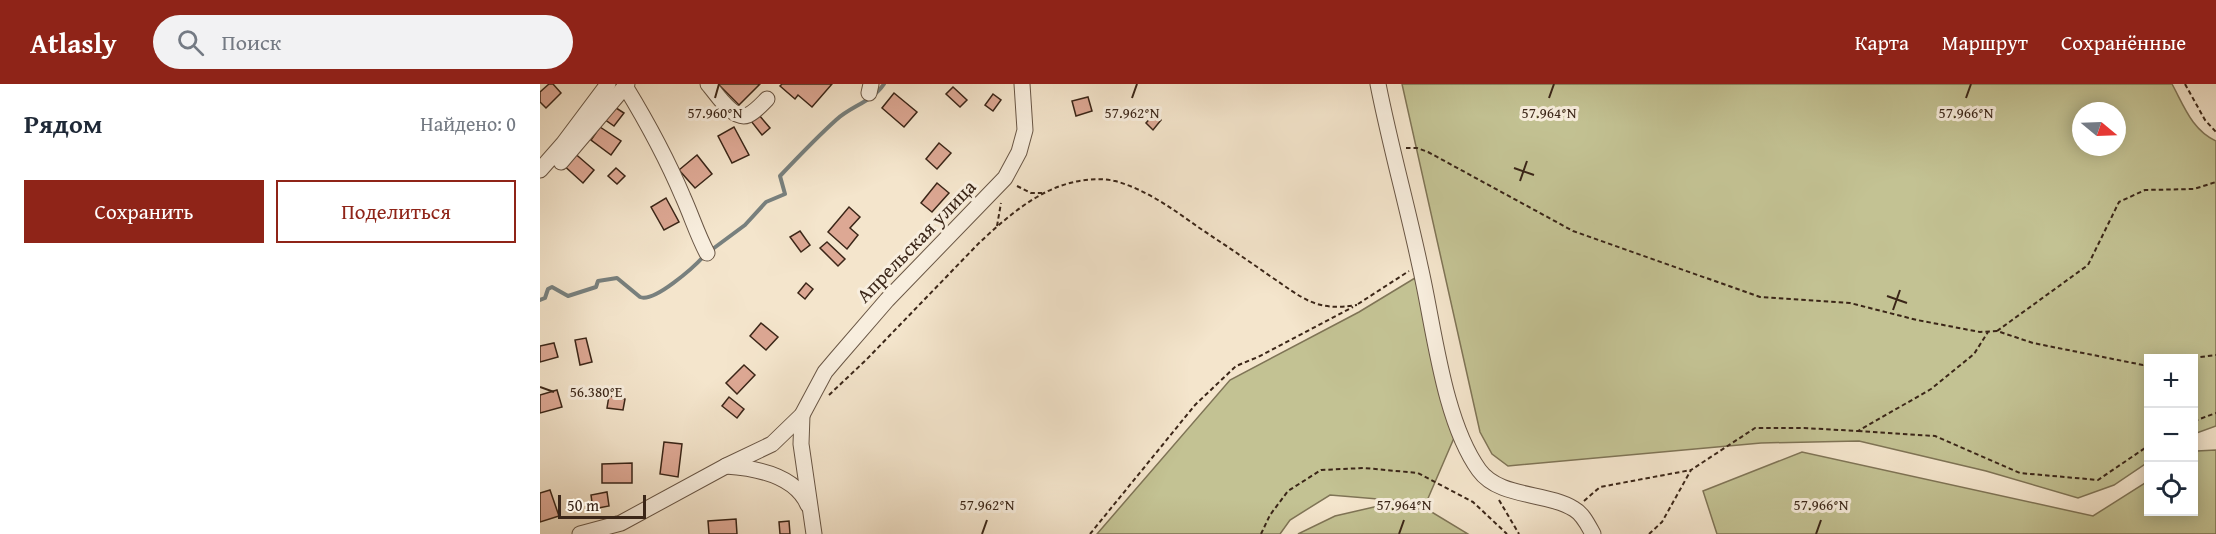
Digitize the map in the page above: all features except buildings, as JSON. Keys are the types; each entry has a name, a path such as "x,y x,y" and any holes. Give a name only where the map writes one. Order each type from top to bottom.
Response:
{"street":[{"path":"540,170 563,144 608,84"},
{"path":"708,84 734,113 740,116 752,114 767,99"},
{"name":"Апрельская улица","path":"580,534 621,528 726,466 772,444 802,415 825,372 886,300 1005,178 1019,152 1025,130 1022,84"},
{"path":"1378,84 1391,150 1420,264 1445,386 1466,450 1486,478 1511,490 1574,508 1583,517 1593,534"},
{"path":"557,166 626,85 684,198 695,231 707,253"},
{"name":"Апрельская улица","path":"802,415 801,444 814,534"},
{"path":"726,466 752,470 790,483 801,492 812,514"}],"path":[{"path":"2185,84 2205,120 2216,132"},
{"path":"1391,150 1417,148 1573,231 1760,297 1850,303 1917,320 1997,331 2033,343 2144,365"},
{"path":"1005,178 1022,190 1030,193 1045,193"},
{"path":"827,397 979,243 1023,206 1045,193 1072,182 1114,181 1129,186 1168,206 1309,302 1338,308 1357,305"},
{"path":"1997,331 2088,265 2119,202 2145,189 2194,189 2216,182"},
{"path":"1090,534 1195,405 1236,366 1258,357 1357,305 1420,264"},
{"path":"1858,431 1931,389 1974,354 1988,331"},
{"path":"2198,357 2216,355"},
{"path":"2198,419 2216,413"},
{"path":"1574,508 1600,488 1691,470 1755,428 1804,428 1935,436 2020,473 2098,480 2144,449"},
{"path":"1261,534 1270,515 1288,491 1321,470 1364,468 1418,473 1473,502 1507,534"},
{"path":"1649,534 1662,522 1691,470"},
{"path":"1497,497 1520,534"}],"shaded area":[{"path":"1402,84 2172,84 2195,124 2216,141 2216,426 2198,433 2198,354 2144,354 2144,465 2114,485 2078,498 1986,471 1859,441 1761,443 1508,466 1492,454 1480,432"},
{"path":"1415,278 1454,438 1426,503 1330,495 1290,520 1280,534 1097,534 1230,380 1359,312"},
{"path":"2216,450 2216,534 1717,534 1703,491 1802,452 2093,516 2144,484 2144,516 2198,516 2198,451"},
{"path":"1387,504 1430,511 1468,534 1298,534 1335,516"}],"waterway":[{"path":"710,251 745,225 766,202 785,194 780,176 836,120 874,95 884,84"},
{"path":"540,300 545,298 548,289 552,287 568,296 596,287 598,281 617,278 640,297 654,295 674,283 704,256"}]}
